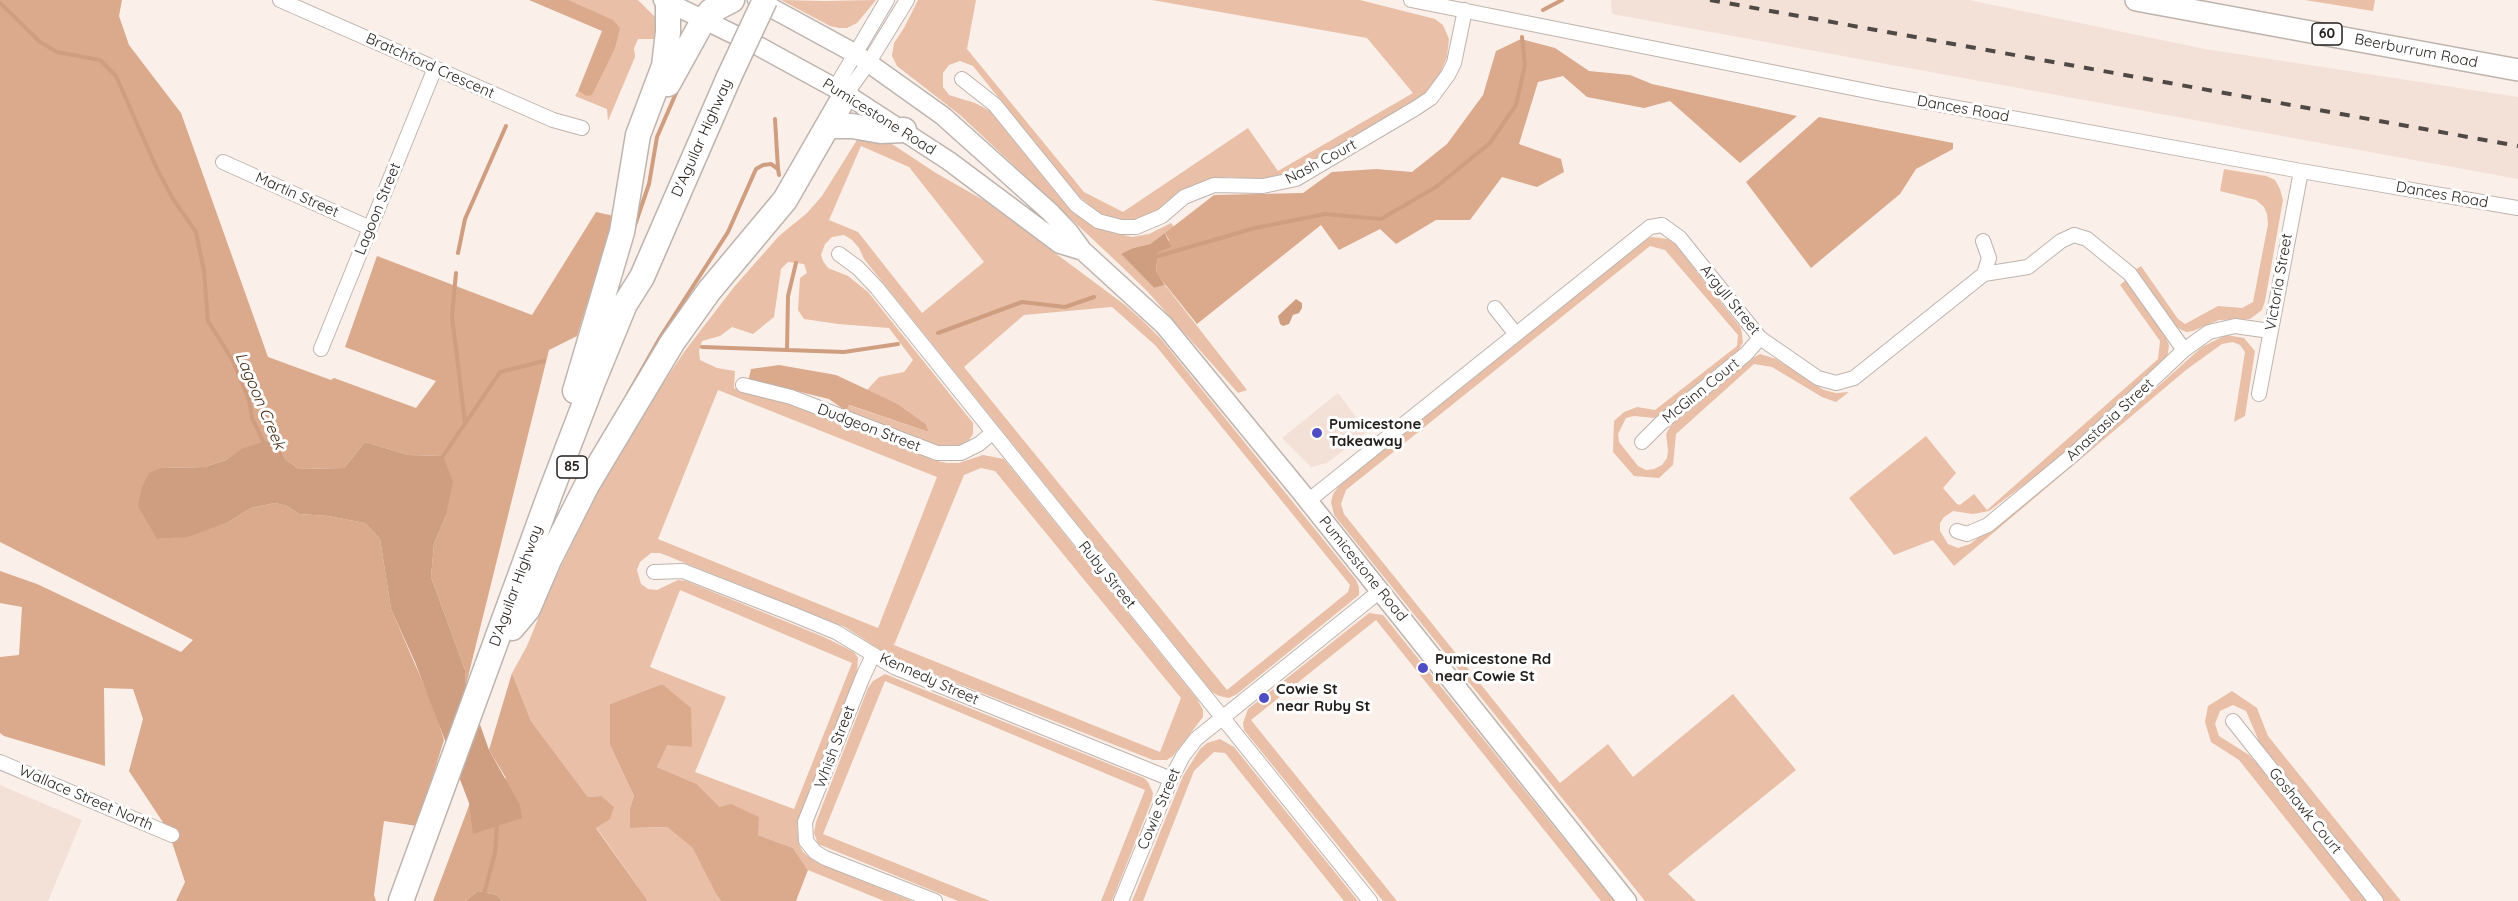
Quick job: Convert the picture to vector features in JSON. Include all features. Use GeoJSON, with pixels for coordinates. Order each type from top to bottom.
{"type":"FeatureCollection","features":[{"type":"Feature","properties":{"kind":"highway"},"geometry":{"type":"LineString","coordinates":[[654,95],[668,85],[704,20],[717,7],[732,0]]}},
{"type":"Feature","properties":{"kind":"highway","name":"D'Aguilar Highway"},"geometry":{"type":"LineString","coordinates":[[413,901],[550,494],[625,304],[642,277],[765,0]]}},
{"type":"Feature","properties":{"kind":"highway"},"geometry":{"type":"LineString","coordinates":[[550,494],[550,471],[622,232],[638,135],[661,76],[667,45],[666,1]]}},
{"type":"Feature","properties":{"kind":"highway"},"geometry":{"type":"LineString","coordinates":[[509,621],[528,609],[549,560],[587,485],[672,343],[709,291],[785,200],[828,126],[841,91]]}},
{"type":"Feature","properties":{"kind":"highway"},"geometry":{"type":"LineString","coordinates":[[828,126],[852,126],[881,131],[904,130]]}},
{"type":"Feature","properties":{"kind":"highway","name":"D'Aguilar Highway"},"geometry":{"type":"LineString","coordinates":[[401,901],[509,621],[635,307],[642,277]]}},
{"type":"Feature","properties":{"kind":"main road","name":"Pumicestone Road"},"geometry":{"type":"LineString","coordinates":[[757,0],[862,58],[943,116],[1050,212],[1083,251],[1164,325],[1308,501],[1627,901]]}},
{"type":"Feature","properties":{"kind":"main road","name":"Beerburrum Road"},"geometry":{"type":"LineString","coordinates":[[2136,0],[2518,70]]}},
{"type":"Feature","properties":{"kind":"main road","name":"Pumicestone Road"},"geometry":{"type":"LineString","coordinates":[[666,1],[760,47],[841,91],[959,168],[1060,244],[1083,251]]}},
{"type":"Feature","properties":{"kind":"street","name":"Bratchford Crescent"},"geometry":{"type":"LineString","coordinates":[[280,0],[553,120],[582,128]]}},
{"type":"Feature","properties":{"kind":"street"},"geometry":{"type":"LineString","coordinates":[[862,58],[887,0]]}},
{"type":"Feature","properties":{"kind":"street"},"geometry":{"type":"LineString","coordinates":[[841,91],[862,58],[907,0]]}},
{"type":"Feature","properties":{"kind":"street","name":"Dances Road"},"geometry":{"type":"LineString","coordinates":[[1411,0],[1882,94],[2301,171],[2518,208]]}},
{"type":"Feature","properties":{"kind":"street","name":"Nash Court"},"geometry":{"type":"LineString","coordinates":[[962,79],[995,105],[1076,205],[1103,223],[1121,227],[1136,227],[1162,216],[1184,197],[1199,189],[1227,183],[1263,186],[1296,178],[1416,108],[1440,89],[1454,63],[1465,10]]}},
{"type":"Feature","properties":{"kind":"street","name":"Lagoon Street"},"geometry":{"type":"LineString","coordinates":[[321,350],[435,68]]}},
{"type":"Feature","properties":{"kind":"street","name":"Martin Street"},"geometry":{"type":"LineString","coordinates":[[223,162],[370,228]]}},
{"type":"Feature","properties":{"kind":"street","name":"Victoria Street"},"geometry":{"type":"LineString","coordinates":[[2259,394],[2301,171]]}},
{"type":"Feature","properties":{"kind":"street","name":"Argyll Street"},"geometry":{"type":"LineString","coordinates":[[1308,501],[1644,230],[1662,225],[1680,238],[1760,338],[1818,378],[1828,382],[1844,382],[1854,378],[1984,274],[2028,267],[2061,241],[2074,235],[2087,239],[2130,274],[2184,350]]}},
{"type":"Feature","properties":{"kind":"street"},"geometry":{"type":"LineString","coordinates":[[1983,241],[1989,258],[1984,274]]}},
{"type":"Feature","properties":{"kind":"street","name":"Ruby Street"},"geometry":{"type":"LineString","coordinates":[[839,254],[868,278],[1370,901]]}},
{"type":"Feature","properties":{"kind":"street"},"geometry":{"type":"LineString","coordinates":[[1495,308],[1515,333]]}},
{"type":"Feature","properties":{"kind":"street","name":"Anastasia Street"},"geometry":{"type":"LineString","coordinates":[[1957,531],[1967,534],[1988,525],[2075,453],[2184,350],[2209,332],[2226,327],[2243,327],[2270,332]]}},
{"type":"Feature","properties":{"kind":"street","name":"McGinn Court"},"geometry":{"type":"LineString","coordinates":[[1641,442],[1746,354],[1760,338]]}},
{"type":"Feature","properties":{"kind":"street","name":"Dudgeon Street"},"geometry":{"type":"LineString","coordinates":[[743,385],[791,397],[937,453],[961,453],[992,433]]}},
{"type":"Feature","properties":{"kind":"street","name":"Kennedy Street"},"geometry":{"type":"LineString","coordinates":[[654,572],[683,571],[698,576],[836,632],[894,667],[1171,779]]}},
{"type":"Feature","properties":{"kind":"street","name":"Cowie Street"},"geometry":{"type":"LineString","coordinates":[[1121,901],[1171,779],[1183,756],[1196,739],[1380,591]]}},
{"type":"Feature","properties":{"kind":"street","name":"Whish Street"},"geometry":{"type":"LineString","coordinates":[[873,655],[805,822],[806,842],[814,852],[825,858],[935,901]]}},
{"type":"Feature","properties":{"kind":"street","name":"Goshawk Court"},"geometry":{"type":"LineString","coordinates":[[2233,721],[2376,901]]}},
{"type":"Feature","properties":{"kind":"street","name":"Wallace Street North"},"geometry":{"type":"LineString","coordinates":[[0,762],[172,835]]}},
{"type":"Feature","properties":{"kind":"shaded area"},"geometry":{"type":"Polygon","coordinates":[[[0,0],[122,0],[119,16],[129,45],[181,113],[268,357],[331,380],[334,378],[416,408],[436,381],[345,347],[377,256],[532,315],[596,212],[614,216],[577,336],[549,350],[466,685],[465,670],[431,577],[434,544],[446,515],[443,456],[409,455],[365,442],[344,468],[299,469],[286,460],[277,444],[242,449],[226,460],[205,467],[160,468],[157,539],[187,536],[227,523],[251,508],[275,503],[287,506],[299,514],[328,516],[365,523],[380,539],[391,609],[434,708],[444,740],[417,826],[384,821],[374,895],[376,901],[176,901],[185,882],[168,830],[129,771],[143,719],[133,689],[104,688],[105,766],[0,733],[0,657],[19,655],[22,607],[0,603],[0,571],[37,584],[181,652],[193,640],[0,542],[0,0]]]}},
{"type":"Feature","properties":{"kind":"shaded area"},"geometry":{"type":"Polygon","coordinates":[[[529,0],[569,0],[613,20],[620,28],[615,48],[592,95],[586,96],[578,91],[602,31],[529,0]]]}},
{"type":"Feature","properties":{"kind":"shaded area"},"geometry":{"type":"Polygon","coordinates":[[[569,0],[638,0],[658,20],[659,39],[638,39],[634,48],[635,57],[608,121],[607,109],[575,96],[578,91],[586,96],[612,20],[569,0]]]}},
{"type":"Feature","properties":{"kind":"shaded area"},"geometry":{"type":"Polygon","coordinates":[[[781,0],[876,0],[857,23],[847,28],[839,28],[830,26],[781,0]]]}},
{"type":"Feature","properties":{"kind":"shaded area"},"geometry":{"type":"Polygon","coordinates":[[[918,0],[976,0],[967,49],[1084,192],[1123,212],[1248,128],[1278,171],[1413,93],[1367,38],[1152,0],[1360,0],[1435,19],[1443,25],[1449,39],[1447,57],[1440,74],[1429,90],[1416,102],[1306,166],[1283,177],[1262,180],[1230,177],[1208,180],[1188,189],[1160,212],[1141,220],[1125,222],[1106,218],[1077,195],[973,66],[960,61],[949,65],[943,73],[943,87],[949,95],[975,103],[990,111],[1062,200],[1085,221],[1099,229],[1132,237],[1149,234],[1171,223],[1174,227],[1150,244],[1133,248],[1122,255],[1154,288],[1165,285],[1247,390],[1238,393],[1147,291],[1117,262],[960,115],[897,66],[892,56],[894,43],[918,0]]]}},
{"type":"Feature","properties":{"kind":"shaded area"},"geometry":{"type":"Polygon","coordinates":[[[1611,0],[1969,0],[2205,49],[2518,97],[2518,179],[1612,14],[1611,0]]]}},
{"type":"Feature","properties":{"kind":"shaded area"},"geometry":{"type":"Polygon","coordinates":[[[2305,0],[2375,0],[2373,11],[2305,0]]]}},
{"type":"Feature","properties":{"kind":"shaded area"},"geometry":{"type":"Polygon","coordinates":[[[1521,39],[1555,48],[1589,71],[1630,75],[1652,84],[1797,116],[1740,163],[1670,101],[1644,108],[1587,97],[1563,76],[1538,82],[1519,144],[1561,159],[1564,172],[1537,187],[1502,177],[1470,220],[1436,220],[1396,244],[1380,229],[1339,250],[1321,225],[1197,324],[1156,273],[1158,252],[1169,240],[1165,233],[1214,195],[1303,193],[1332,172],[1376,169],[1412,172],[1447,144],[1483,95],[1496,51],[1521,39]]]}},
{"type":"Feature","properties":{"kind":"shaded area"},"geometry":{"type":"Polygon","coordinates":[[[1819,117],[1953,143],[1953,149],[1916,169],[1900,194],[1811,268],[1746,182],[1819,117]]]}},
{"type":"Feature","properties":{"kind":"shaded area"},"geometry":{"type":"Polygon","coordinates":[[[860,135],[892,144],[985,201],[1125,305],[1161,339],[1356,580],[1359,595],[1237,694],[1229,698],[1212,692],[864,259],[859,248],[844,235],[832,237],[825,244],[821,255],[823,261],[828,268],[848,276],[868,292],[973,423],[973,434],[969,440],[953,449],[940,447],[846,411],[848,405],[929,432],[926,424],[898,404],[867,390],[879,377],[904,372],[913,360],[889,328],[804,319],[798,310],[800,278],[807,273],[804,264],[788,262],[781,269],[774,317],[753,334],[732,327],[720,336],[702,341],[699,351],[700,360],[717,368],[735,371],[734,388],[749,394],[779,399],[933,460],[959,463],[983,455],[1004,459],[1197,699],[1203,710],[1203,717],[1173,756],[1167,760],[1153,760],[893,658],[845,627],[660,553],[651,553],[640,562],[637,570],[641,584],[648,589],[657,590],[678,580],[686,581],[824,637],[854,652],[858,658],[857,672],[797,825],[799,845],[803,852],[816,862],[912,901],[884,901],[808,870],[793,848],[758,835],[720,807],[697,784],[657,767],[666,744],[692,747],[662,684],[610,704],[610,745],[634,796],[630,808],[631,828],[667,827],[694,848],[721,901],[648,901],[596,827],[601,796],[588,797],[531,721],[512,673],[527,646],[551,587],[597,493],[662,385],[684,352],[734,287],[779,236],[807,213],[822,196],[860,135]],[[861,146],[829,220],[858,232],[922,313],[984,262],[909,167],[861,146]],[[1112,307],[1024,315],[964,367],[1227,690],[1348,592],[1350,585],[1156,346],[1112,307]],[[718,390],[658,539],[878,628],[937,477],[718,390]],[[981,468],[964,475],[894,645],[1160,752],[1181,698],[995,471],[981,468]],[[680,590],[650,667],[726,697],[695,772],[794,809],[852,663],[680,590]]]}},
{"type":"Feature","properties":{"kind":"shaded area"},"geometry":{"type":"Polygon","coordinates":[[[2224,169],[2266,176],[2275,180],[2280,189],[2283,200],[2265,301],[2262,310],[2250,319],[2219,320],[2186,332],[2172,325],[2135,270],[2141,266],[2178,319],[2185,324],[2218,306],[2242,308],[2253,302],[2268,224],[2267,214],[2264,207],[2256,200],[2220,191],[2224,169]]]}},
{"type":"Feature","properties":{"kind":"shaded area"},"geometry":{"type":"Polygon","coordinates":[[[1165,233],[1171,247],[1158,252],[1156,272],[1165,285],[1154,288],[1121,254],[1150,244],[1165,233]]]}},
{"type":"Feature","properties":{"kind":"shaded area"},"geometry":{"type":"Polygon","coordinates":[[[1652,237],[1668,239],[1675,244],[1741,328],[1743,342],[1737,354],[1661,415],[1654,418],[1634,416],[1626,418],[1618,434],[1619,442],[1638,466],[1646,470],[1662,465],[1667,458],[1666,434],[1673,421],[1760,354],[1776,359],[1824,390],[1836,393],[1849,392],[1836,402],[1822,397],[1772,367],[1754,364],[1676,434],[1673,465],[1659,478],[1634,476],[1613,452],[1614,421],[1624,412],[1637,407],[1655,410],[1737,346],[1738,335],[1665,250],[1650,246],[1346,490],[1341,504],[1344,514],[1560,783],[1608,744],[1633,777],[1733,694],[1796,770],[1668,874],[1696,901],[1645,901],[1334,515],[1331,502],[1333,494],[1342,482],[1644,240],[1652,237]]]}},
{"type":"Feature","properties":{"kind":"shaded area"},"geometry":{"type":"Polygon","coordinates":[[[2126,280],[2166,338],[2169,345],[2167,359],[2061,457],[1989,511],[1973,514],[1953,511],[1944,517],[1940,523],[1940,531],[1948,544],[1958,548],[1970,544],[2067,468],[2202,347],[2226,335],[2244,338],[2255,351],[2245,416],[2234,422],[2245,352],[2240,345],[2233,342],[2222,344],[2186,370],[1954,566],[1933,540],[1894,555],[1849,498],[1926,436],[1956,473],[1943,488],[1960,505],[1974,494],[1987,510],[2158,359],[2160,341],[2120,285],[2126,280]]]}},
{"type":"Feature","properties":{"kind":"shaded area"},"geometry":{"type":"Polygon","coordinates":[[[1296,299],[1302,303],[1302,308],[1299,313],[1293,315],[1289,324],[1283,326],[1278,316],[1296,299]]]}},
{"type":"Feature","properties":{"kind":"shaded area"},"geometry":{"type":"Polygon","coordinates":[[[779,365],[836,375],[898,404],[926,424],[929,432],[849,405],[846,411],[829,399],[748,382],[751,369],[779,365]]]}},
{"type":"Feature","properties":{"kind":"shaded area"},"geometry":{"type":"Polygon","coordinates":[[[1338,393],[1367,432],[1327,463],[1311,467],[1282,438],[1338,393]]]}},
{"type":"Feature","properties":{"kind":"shaded area"},"geometry":{"type":"Polygon","coordinates":[[[266,441],[277,444],[286,460],[299,469],[344,468],[365,442],[409,455],[443,456],[453,482],[446,515],[434,544],[431,577],[465,670],[466,685],[489,750],[520,805],[522,818],[473,834],[469,803],[415,662],[391,609],[380,539],[365,523],[328,516],[299,514],[287,506],[275,503],[251,508],[227,523],[187,537],[157,539],[138,506],[142,487],[149,473],[160,468],[205,467],[226,460],[241,449],[266,441]]]}},
{"type":"Feature","properties":{"kind":"shaded area"},"geometry":{"type":"Polygon","coordinates":[[[1369,613],[1383,615],[1614,901],[1601,901],[1376,620],[1251,720],[1397,901],[1383,901],[1244,730],[1243,723],[1248,709],[1369,613]]]}},
{"type":"Feature","properties":{"kind":"shaded area"},"geometry":{"type":"Polygon","coordinates":[[[512,673],[531,721],[588,797],[601,796],[614,807],[610,819],[596,828],[648,901],[502,901],[497,895],[478,891],[465,901],[433,901],[470,803],[506,778],[489,750],[512,673]]]}},
{"type":"Feature","properties":{"kind":"shaded area"},"geometry":{"type":"Polygon","coordinates":[[[885,674],[1144,778],[1148,782],[1153,793],[1152,800],[1112,901],[1101,901],[1145,790],[885,681],[823,834],[990,901],[958,901],[818,844],[814,833],[816,822],[868,688],[873,681],[885,674]]]}},
{"type":"Feature","properties":{"kind":"shaded area"},"geometry":{"type":"Polygon","coordinates":[[[662,684],[691,708],[692,747],[667,745],[657,767],[697,784],[720,807],[731,804],[759,817],[758,835],[793,848],[808,870],[796,901],[721,901],[693,848],[667,827],[630,828],[630,808],[634,796],[610,745],[610,704],[662,684]]]}},
{"type":"Feature","properties":{"kind":"shaded area"},"geometry":{"type":"Polygon","coordinates":[[[2232,691],[2257,708],[2268,736],[2401,901],[2383,901],[2264,753],[2246,711],[2233,705],[2220,711],[2215,724],[2219,736],[2249,755],[2265,772],[2368,901],[2351,901],[2239,760],[2211,742],[2205,722],[2208,706],[2232,691]]]}},
{"type":"Feature","properties":{"kind":"shaded area"},"geometry":{"type":"Polygon","coordinates":[[[1220,739],[1234,747],[1358,901],[1344,901],[1225,753],[1214,752],[1194,771],[1143,901],[1132,901],[1183,776],[1200,749],[1207,743],[1220,739]]]}},
{"type":"Feature","properties":{"kind":"shaded area"},"geometry":{"type":"Polygon","coordinates":[[[0,785],[82,820],[48,901],[0,901],[0,785]]]}},
{"type":"Feature","properties":{"kind":"shaded area"},"geometry":{"type":"Polygon","coordinates":[[[478,891],[497,895],[502,901],[465,901],[478,891]]]}},
{"type":"Feature","properties":{"kind":"waterway"},"geometry":{"type":"LineString","coordinates":[[1543,10],[1562,0]]}},
{"type":"Feature","properties":{"kind":"waterway","name":"Lagoon Creek"},"geometry":{"type":"LineString","coordinates":[[0,3],[40,42],[57,52],[100,60],[116,76],[157,169],[173,199],[196,232],[204,271],[208,321],[233,361],[249,400],[252,418],[265,445]]}},
{"type":"Feature","properties":{"kind":"waterway"},"geometry":{"type":"LineString","coordinates":[[1155,257],[1255,228],[1325,214],[1381,219],[1436,187],[1490,143],[1516,105],[1525,65],[1522,37]]}},
{"type":"Feature","properties":{"kind":"waterway"},"geometry":{"type":"LineString","coordinates":[[634,228],[649,184],[657,137],[677,91]]}},
{"type":"Feature","properties":{"kind":"waterway"},"geometry":{"type":"LineString","coordinates":[[775,119],[778,169]]}},
{"type":"Feature","properties":{"kind":"waterway"},"geometry":{"type":"LineString","coordinates":[[458,253],[465,219],[506,126]]}},
{"type":"Feature","properties":{"kind":"waterway"},"geometry":{"type":"LineString","coordinates":[[628,394],[661,336],[728,232],[756,169],[771,164],[778,169],[779,175]]}},
{"type":"Feature","properties":{"kind":"waterway"},"geometry":{"type":"LineString","coordinates":[[787,350],[788,296],[796,263]]}},
{"type":"Feature","properties":{"kind":"waterway"},"geometry":{"type":"LineString","coordinates":[[456,273],[452,316],[465,423]]}},
{"type":"Feature","properties":{"kind":"waterway"},"geometry":{"type":"LineString","coordinates":[[938,333],[1022,302],[1065,307],[1094,297]]}},
{"type":"Feature","properties":{"kind":"waterway"},"geometry":{"type":"LineString","coordinates":[[702,347],[844,352],[898,344]]}},
{"type":"Feature","properties":{"kind":"waterway"},"geometry":{"type":"LineString","coordinates":[[443,456],[500,372],[544,361]]}},
{"type":"Feature","properties":{"kind":"waterway","name":"Lagoon Creek"},"geometry":{"type":"LineString","coordinates":[[482,901],[495,853],[497,823]]}},
{"type":"Feature","properties":{"kind":"railway"},"geometry":{"type":"LineString","coordinates":[[1710,0],[2518,146]]}},
{"type":"Feature","properties":{"kind":"place","name":"Pumicestone Takeaway"},"geometry":{"type":"Point","coordinates":[1317,433]}},
{"type":"Feature","properties":{"kind":"place","name":"Pumicestone Rd near Cowie St"},"geometry":{"type":"Point","coordinates":[1423,668]}},
{"type":"Feature","properties":{"kind":"place","name":"Cowie St near Ruby St"},"geometry":{"type":"Point","coordinates":[1264,698]}}]}
